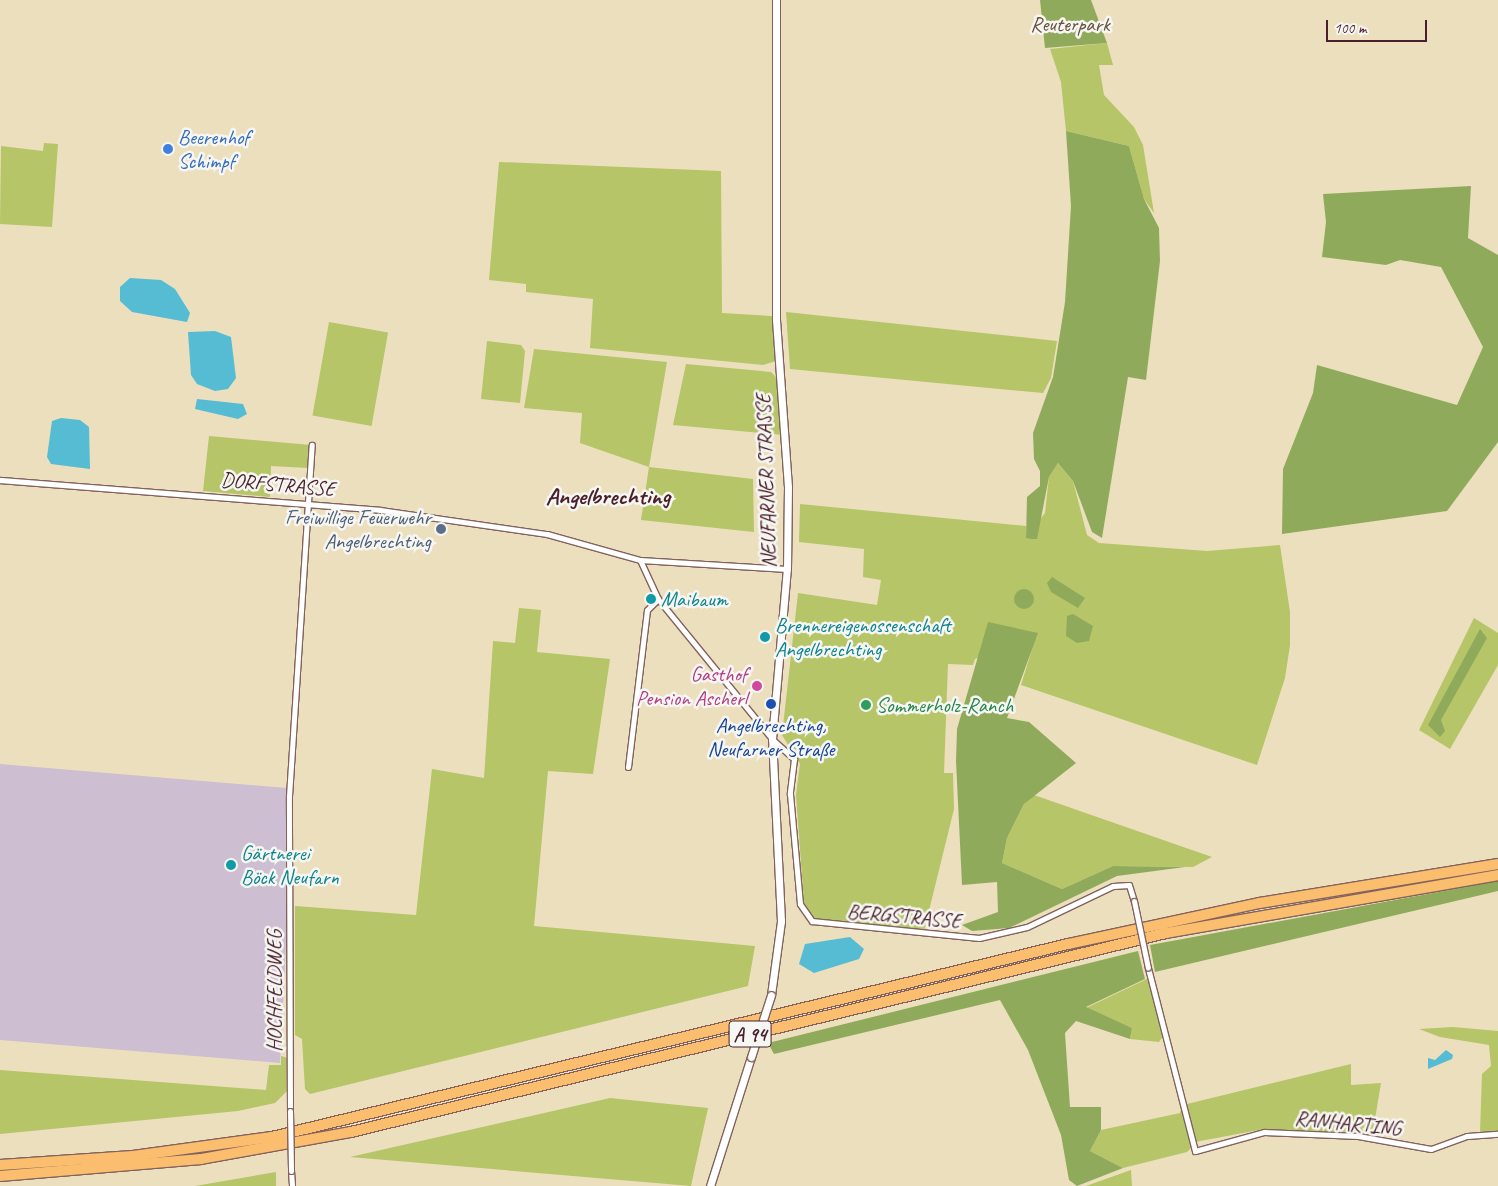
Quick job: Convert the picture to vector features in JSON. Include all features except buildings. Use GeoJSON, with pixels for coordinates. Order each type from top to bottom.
{"type":"FeatureCollection","features":[{"type":"Feature","properties":{"kind":"highway","name":"A 94"},"geometry":{"type":"LineString","coordinates":[[0,1165],[133,1156],[281,1135],[1068,944],[1260,903],[1498,864]]}},
{"type":"Feature","properties":{"kind":"highway","name":"A 94"},"geometry":{"type":"LineString","coordinates":[[0,1176],[201,1159],[351,1132],[1146,938],[1261,913],[1498,875]]}},
{"type":"Feature","properties":{"kind":"street","name":"NEUFARNER STRASSE"},"geometry":{"type":"LineString","coordinates":[[710,1186],[771,992],[781,903],[772,740],[787,569],[788,487],[776,318],[776,0]]}},
{"type":"Feature","properties":{"kind":"street","name":"HOCHFELDWEG"},"geometry":{"type":"LineString","coordinates":[[292,1186],[289,796],[310,503],[312,445]]}},
{"type":"Feature","properties":{"kind":"street","name":"DORFSTRASSE"},"geometry":{"type":"LineString","coordinates":[[0,480],[310,503],[506,526],[640,560],[787,569]]}},
{"type":"Feature","properties":{"kind":"street","name":"BERGSTRASSE"},"geometry":{"type":"LineString","coordinates":[[640,560],[658,599],[699,644],[772,740],[794,759],[790,794],[800,904],[812,921],[979,938],[1028,928],[1113,886],[1129,884],[1194,1151]]}},
{"type":"Feature","properties":{"kind":"street"},"geometry":{"type":"LineString","coordinates":[[628,767],[646,610],[658,599]]}},
{"type":"Feature","properties":{"kind":"street","name":"RANHARTING"},"geometry":{"type":"LineString","coordinates":[[1194,1151],[1264,1132],[1358,1136],[1431,1149],[1467,1136],[1498,1134]]}},
{"type":"Feature","properties":{"kind":"shaded area"},"geometry":{"type":"Polygon","coordinates":[[[0,764],[287,788],[287,926],[280,1063],[0,1040],[0,764]]]}},
{"type":"Feature","properties":{"kind":"green space","name":"Reuterpark"},"geometry":{"type":"Polygon","coordinates":[[[1040,0],[1091,0],[1107,43],[1045,48],[1040,0]]]}},
{"type":"Feature","properties":{"kind":"green space"},"geometry":{"type":"Polygon","coordinates":[[[1107,43],[1113,65],[1099,65],[1104,95],[1134,127],[1143,145],[1154,213],[1144,199],[1129,146],[1066,131],[1061,82],[1050,49],[1107,43]]]}},
{"type":"Feature","properties":{"kind":"green space"},"geometry":{"type":"Polygon","coordinates":[[[1066,131],[1129,146],[1144,199],[1159,228],[1160,261],[1146,380],[1128,377],[1102,538],[1092,532],[1073,481],[1058,463],[1049,477],[1037,539],[1032,539],[1026,538],[1027,497],[1040,486],[1040,471],[1034,459],[1033,433],[1053,377],[1065,302],[1071,206],[1066,131]]]}},
{"type":"Feature","properties":{"kind":"green space"},"geometry":{"type":"Polygon","coordinates":[[[44,143],[58,144],[52,227],[0,224],[1,146],[43,151],[44,143]]]}},
{"type":"Feature","properties":{"kind":"green space"},"geometry":{"type":"Polygon","coordinates":[[[499,162],[721,171],[722,313],[772,316],[776,361],[763,365],[590,348],[593,299],[526,292],[526,284],[489,280],[499,162]]]}},
{"type":"Feature","properties":{"kind":"green space"},"geometry":{"type":"Polygon","coordinates":[[[1471,186],[1468,238],[1498,255],[1498,442],[1447,511],[1282,534],[1283,469],[1313,393],[1317,365],[1457,405],[1483,347],[1441,267],[1400,260],[1386,265],[1322,257],[1326,222],[1323,194],[1471,186]]]}},
{"type":"Feature","properties":{"kind":"green space"},"geometry":{"type":"Polygon","coordinates":[[[786,312],[1057,341],[1051,378],[1043,393],[790,369],[786,312]]]}},
{"type":"Feature","properties":{"kind":"green space"},"geometry":{"type":"Polygon","coordinates":[[[329,322],[388,332],[372,426],[313,416],[329,322]]]}},
{"type":"Feature","properties":{"kind":"green space"},"geometry":{"type":"Polygon","coordinates":[[[487,341],[521,345],[525,351],[520,403],[481,399],[487,341]]]}},
{"type":"Feature","properties":{"kind":"green space"},"geometry":{"type":"Polygon","coordinates":[[[534,349],[667,362],[649,467],[580,443],[582,413],[524,408],[534,349]]]}},
{"type":"Feature","properties":{"kind":"green space"},"geometry":{"type":"Polygon","coordinates":[[[686,364],[771,372],[778,379],[783,435],[673,425],[686,364]]]}},
{"type":"Feature","properties":{"kind":"green space"},"geometry":{"type":"Polygon","coordinates":[[[209,436],[311,445],[308,468],[271,466],[270,497],[203,491],[209,436]]]}},
{"type":"Feature","properties":{"kind":"green space"},"geometry":{"type":"Polygon","coordinates":[[[1058,463],[1073,481],[1087,535],[1099,543],[1207,551],[1280,545],[1290,612],[1290,645],[1285,678],[1257,765],[1021,685],[1037,633],[975,659],[973,665],[948,664],[944,773],[953,773],[954,809],[924,931],[815,919],[804,904],[796,795],[800,764],[782,735],[798,593],[877,605],[881,580],[863,577],[864,549],[799,542],[800,504],[1026,526],[1026,538],[1045,513],[1049,477],[1058,463]]]}},
{"type":"Feature","properties":{"kind":"green space"},"geometry":{"type":"Polygon","coordinates":[[[649,467],[753,479],[754,532],[641,520],[649,467]]]}},
{"type":"Feature","properties":{"kind":"green space"},"geometry":{"type":"Polygon","coordinates":[[[1052,577],[1085,598],[1078,608],[1051,592],[1047,583],[1052,577]]]}},
{"type":"Feature","properties":{"kind":"green space"},"geometry":{"type":"Polygon","coordinates":[[[1020,589],[1028,589],[1034,595],[1034,603],[1028,609],[1020,609],[1014,603],[1014,595],[1020,589]]]}},
{"type":"Feature","properties":{"kind":"green space"},"geometry":{"type":"Polygon","coordinates":[[[519,608],[541,610],[537,652],[610,659],[593,774],[548,771],[534,926],[755,946],[748,986],[310,1094],[305,1089],[302,1039],[295,1035],[295,906],[416,915],[432,769],[484,778],[493,641],[515,643],[519,608]]]}},
{"type":"Feature","properties":{"kind":"green space"},"geometry":{"type":"Polygon","coordinates":[[[1073,614],[1093,626],[1089,641],[1077,643],[1066,636],[1067,616],[1073,614]]]}},
{"type":"Feature","properties":{"kind":"green space"},"geometry":{"type":"Polygon","coordinates":[[[1474,618],[1498,633],[1498,665],[1450,749],[1419,730],[1474,618]]]}},
{"type":"Feature","properties":{"kind":"green space"},"geometry":{"type":"Polygon","coordinates":[[[988,622],[1038,633],[1007,718],[1029,722],[1076,763],[1024,804],[1007,838],[1002,863],[1062,889],[1113,866],[1185,867],[1117,876],[1009,928],[972,931],[962,925],[998,912],[997,882],[962,885],[956,761],[957,729],[988,622]]]}},
{"type":"Feature","properties":{"kind":"green space"},"geometry":{"type":"Polygon","coordinates":[[[1480,629],[1487,638],[1441,720],[1445,731],[1440,737],[1428,725],[1480,629]]]}},
{"type":"Feature","properties":{"kind":"green space"},"geometry":{"type":"Polygon","coordinates":[[[1034,795],[1212,857],[1193,867],[1113,866],[1062,889],[1002,863],[1007,838],[1024,804],[1034,795]]]}},
{"type":"Feature","properties":{"kind":"green space"},"geometry":{"type":"Polygon","coordinates":[[[1498,881],[1498,891],[1155,972],[1150,945],[1498,881]]]}},
{"type":"Feature","properties":{"kind":"green space"},"geometry":{"type":"Polygon","coordinates":[[[1138,951],[1145,979],[1086,1007],[1132,1028],[1130,1039],[1076,1021],[1065,1033],[1070,1107],[1101,1107],[1101,1130],[1090,1151],[1123,1168],[1077,1186],[1069,1180],[1061,1135],[1028,1050],[1000,1000],[774,1054],[768,1043],[1138,951]]]}},
{"type":"Feature","properties":{"kind":"green space"},"geometry":{"type":"Polygon","coordinates":[[[1149,978],[1163,1036],[1159,1042],[1130,1039],[1132,1028],[1086,1008],[1149,978]]]}},
{"type":"Feature","properties":{"kind":"green space"},"geometry":{"type":"Polygon","coordinates":[[[1453,1027],[1498,1031],[1498,1132],[1480,1132],[1482,1074],[1491,1066],[1489,1045],[1440,1037],[1419,1029],[1453,1027]]]}},
{"type":"Feature","properties":{"kind":"green space"},"geometry":{"type":"Polygon","coordinates":[[[281,1056],[288,1058],[289,1089],[275,1103],[238,1111],[0,1134],[0,1070],[266,1090],[269,1065],[281,1065],[281,1056]]]}},
{"type":"Feature","properties":{"kind":"green space"},"geometry":{"type":"Polygon","coordinates":[[[1351,1064],[1351,1085],[1381,1083],[1372,1137],[1264,1129],[1195,1142],[1187,1104],[1351,1064]]]}},
{"type":"Feature","properties":{"kind":"green space"},"geometry":{"type":"Polygon","coordinates":[[[610,1098],[708,1108],[691,1186],[350,1157],[610,1098]]]}},
{"type":"Feature","properties":{"kind":"green space"},"geometry":{"type":"Polygon","coordinates":[[[1181,1109],[1191,1148],[1187,1152],[1123,1168],[1090,1151],[1101,1130],[1180,1113],[1181,1109]]]}},
{"type":"Feature","properties":{"kind":"green space"},"geometry":{"type":"Polygon","coordinates":[[[1131,1170],[1132,1186],[1086,1186],[1131,1170]]]}},
{"type":"Feature","properties":{"kind":"green space"},"geometry":{"type":"Polygon","coordinates":[[[276,1172],[276,1186],[195,1186],[276,1172]]]}},
{"type":"Feature","properties":{"kind":"water"},"geometry":{"type":"Polygon","coordinates":[[[130,278],[161,280],[175,289],[190,313],[187,322],[132,312],[120,301],[120,287],[130,278]]]}},
{"type":"Feature","properties":{"kind":"water"},"geometry":{"type":"Polygon","coordinates":[[[215,331],[231,337],[236,378],[228,389],[215,391],[197,384],[191,375],[188,332],[215,331]]]}},
{"type":"Feature","properties":{"kind":"water"},"geometry":{"type":"Polygon","coordinates":[[[197,399],[243,404],[247,414],[238,419],[195,409],[197,399]]]}},
{"type":"Feature","properties":{"kind":"water"},"geometry":{"type":"Polygon","coordinates":[[[61,418],[80,420],[89,427],[90,469],[51,464],[47,457],[52,421],[61,418]]]}},
{"type":"Feature","properties":{"kind":"water"},"geometry":{"type":"Polygon","coordinates":[[[850,937],[864,949],[859,959],[814,973],[799,964],[805,944],[850,937]]]}},
{"type":"Feature","properties":{"kind":"water"},"geometry":{"type":"Polygon","coordinates":[[[1446,1050],[1453,1055],[1452,1059],[1428,1069],[1428,1058],[1435,1060],[1446,1050]]]}},
{"type":"Feature","properties":{"kind":"place","name":"Beerenhof Schimpf"},"geometry":{"type":"Point","coordinates":[168,149]}},
{"type":"Feature","properties":{"kind":"place","name":"Freiwillige Feuerwehr Angelbrechting"},"geometry":{"type":"Point","coordinates":[441,529]}},
{"type":"Feature","properties":{"kind":"place","name":"Maibaum"},"geometry":{"type":"Point","coordinates":[651,599]}},
{"type":"Feature","properties":{"kind":"place","name":"Brennereigenossenschaft Angelbrechting"},"geometry":{"type":"Point","coordinates":[765,637]}},
{"type":"Feature","properties":{"kind":"place","name":"Gasthof Pension Ascherl"},"geometry":{"type":"Point","coordinates":[757,686]}},
{"type":"Feature","properties":{"kind":"place","name":"Angelbrechting, Neufarner Straße"},"geometry":{"type":"Point","coordinates":[771,704]}},
{"type":"Feature","properties":{"kind":"place","name":"Sommerholz-Ranch"},"geometry":{"type":"Point","coordinates":[866,705]}},
{"type":"Feature","properties":{"kind":"place","name":"Gärtnerei Böck Neufarn"},"geometry":{"type":"Point","coordinates":[231,865]}},
{"type":"Feature","properties":{"kind":"district","name":"Angelbrechting"},"geometry":{"type":"Point","coordinates":[608,497]}}]}
